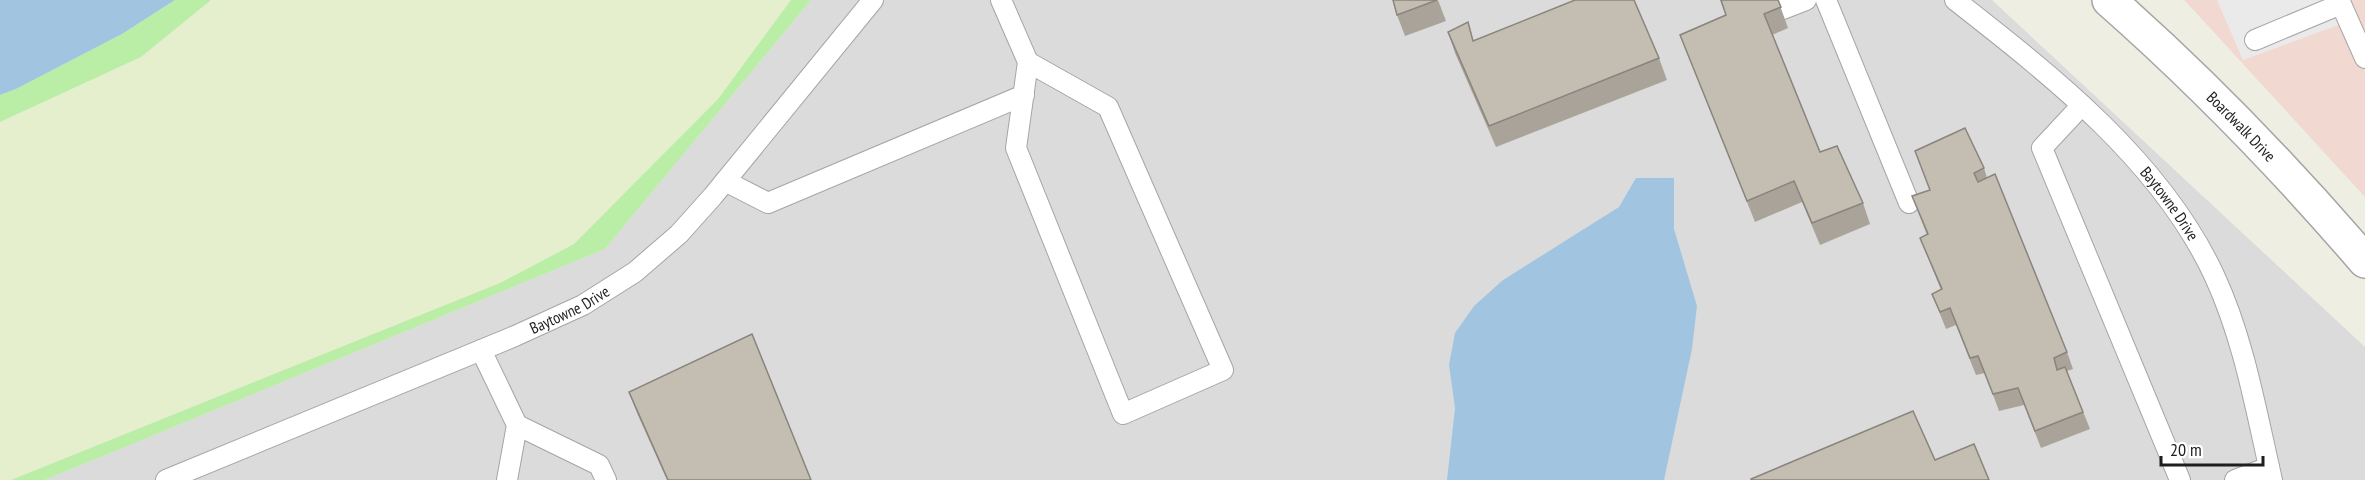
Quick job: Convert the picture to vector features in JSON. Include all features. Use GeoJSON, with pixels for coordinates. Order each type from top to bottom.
{"type":"FeatureCollection","features":[{"type":"Feature","properties":{"kind":"street","name":"Boardwalk Drive"},"geometry":{"type":"LineString","coordinates":[[2109,0],[2219,102],[2315,203],[2365,261]]}},
{"type":"Feature","properties":{"kind":"lane","name":"Baytowne Drive"},"geometry":{"type":"LineString","coordinates":[[166,480],[481,350],[582,305],[635,272],[679,234],[873,0]]}},
{"type":"Feature","properties":{"kind":"lane"},"geometry":{"type":"LineString","coordinates":[[1001,0],[1028,62],[1016,148],[1124,414],[1223,370],[1108,108],[1028,62]]}},
{"type":"Feature","properties":{"kind":"lane"},"geometry":{"type":"LineString","coordinates":[[1783,9],[1806,0]]}},
{"type":"Feature","properties":{"kind":"lane"},"geometry":{"type":"LineString","coordinates":[[1826,0],[1909,203]]}},
{"type":"Feature","properties":{"kind":"lane","name":"Baytowne Drive"},"geometry":{"type":"LineString","coordinates":[[1955,0],[2082,105],[2148,174],[2186,224],[2214,274],[2235,327],[2270,473]]}},
{"type":"Feature","properties":{"kind":"lane"},"geometry":{"type":"LineString","coordinates":[[2255,40],[2341,4],[2365,58]]}},
{"type":"Feature","properties":{"kind":"lane"},"geometry":{"type":"LineString","coordinates":[[725,181],[768,203],[1023,95]]}},
{"type":"Feature","properties":{"kind":"lane"},"geometry":{"type":"LineString","coordinates":[[2082,105],[2042,148],[2180,480]]}},
{"type":"Feature","properties":{"kind":"lane"},"geometry":{"type":"LineString","coordinates":[[481,350],[517,425],[507,480]]}},
{"type":"Feature","properties":{"kind":"lane"},"geometry":{"type":"LineString","coordinates":[[517,425],[599,465],[606,480]]}},
{"type":"Feature","properties":{"kind":"lane"},"geometry":{"type":"LineString","coordinates":[[2235,480],[2270,473]]}},
{"type":"Feature","properties":{"kind":"shaded area"},"geometry":{"type":"Polygon","coordinates":[[[811,0],[1992,0],[2365,347],[2365,480],[45,480],[605,249],[811,0]]]}},
{"type":"Feature","properties":{"kind":"shaded area"},"geometry":{"type":"Polygon","coordinates":[[[2184,0],[2365,0],[2365,197],[2187,3],[2184,0]]]}},
{"type":"Feature","properties":{"kind":"shaded area"},"geometry":{"type":"Polygon","coordinates":[[[2217,0],[2339,0],[2349,21],[2243,60],[2217,0]]]}},
{"type":"Feature","properties":{"kind":"green space"},"geometry":{"type":"Polygon","coordinates":[[[175,0],[211,0],[141,57],[0,122],[0,95],[122,34],[175,0]]]}},
{"type":"Feature","properties":{"kind":"green space"},"geometry":{"type":"Polygon","coordinates":[[[211,0],[791,0],[718,99],[574,244],[500,283],[11,480],[0,480],[0,122],[141,57],[211,0]]]}},
{"type":"Feature","properties":{"kind":"green space"},"geometry":{"type":"Polygon","coordinates":[[[791,0],[811,0],[605,249],[45,480],[11,480],[500,283],[574,244],[718,99],[791,0]]]}},
{"type":"Feature","properties":{"kind":"water"},"geometry":{"type":"Polygon","coordinates":[[[0,0],[175,0],[122,34],[0,95],[0,0]]]}},
{"type":"Feature","properties":{"kind":"water"},"geometry":{"type":"Polygon","coordinates":[[[1636,178],[1674,178],[1674,229],[1697,306],[1692,349],[1664,480],[1447,480],[1455,408],[1449,365],[1455,333],[1474,306],[1503,280],[1619,207],[1636,178]]]}},
{"type":"Feature","properties":{"kind":"building"},"geometry":{"type":"Polygon","coordinates":[[[1393,0],[1437,0],[1397,15],[1393,0]]]}},
{"type":"Feature","properties":{"kind":"building"},"geometry":{"type":"Polygon","coordinates":[[[1575,0],[1634,0],[1659,58],[1489,126],[1448,32],[1468,22],[1473,41],[1575,0]]]}},
{"type":"Feature","properties":{"kind":"building"},"geometry":{"type":"Polygon","coordinates":[[[1721,0],[1778,0],[1781,7],[1764,14],[1820,152],[1837,146],[1863,203],[1812,223],[1794,181],[1747,201],[1680,35],[1726,15],[1721,0]]]}},
{"type":"Feature","properties":{"kind":"building"},"geometry":{"type":"Polygon","coordinates":[[[1965,128],[1984,168],[1974,173],[1978,182],[1995,174],[2067,352],[2054,358],[2057,370],[2065,367],[2083,412],[2035,431],[2018,388],[1993,394],[1978,356],[1970,358],[1950,308],[1940,312],[1932,294],[1942,289],[1920,238],[1928,234],[1912,196],[1930,190],[1915,151],[1965,128]]]}},
{"type":"Feature","properties":{"kind":"building"},"geometry":{"type":"Polygon","coordinates":[[[752,334],[811,480],[668,480],[629,392],[752,334]]]}},
{"type":"Feature","properties":{"kind":"building"},"geometry":{"type":"Polygon","coordinates":[[[1913,411],[1935,460],[1974,444],[1989,480],[1751,480],[1751,479],[1913,411]]]}}]}
